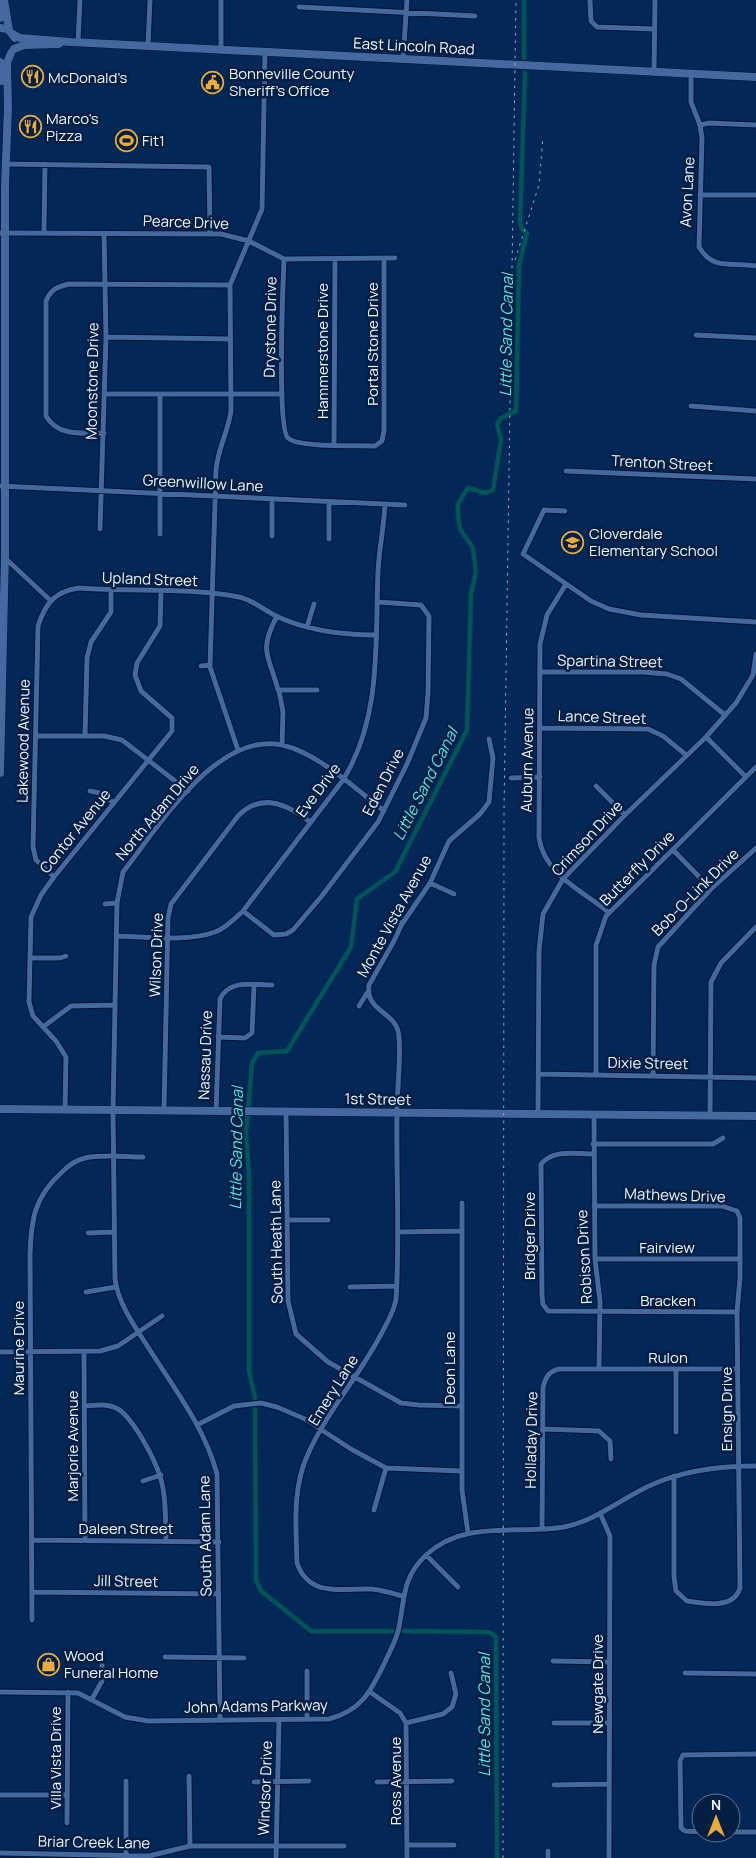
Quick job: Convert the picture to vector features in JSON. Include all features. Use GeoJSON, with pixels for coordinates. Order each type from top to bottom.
{"type":"FeatureCollection","features":[{"type":"Feature","properties":{"kind":"main road"},"geometry":{"type":"LineString","coordinates":[[0,18],[0,10],[4,1]]}},
{"type":"Feature","properties":{"kind":"main road"},"geometry":{"type":"LineString","coordinates":[[0,773],[4,558],[2,486],[3,233],[8,107],[6,64],[16,40],[11,32],[4,1]]}},
{"type":"Feature","properties":{"kind":"main road","name":"East Lincoln Road"},"geometry":{"type":"LineString","coordinates":[[0,28],[20,38],[74,42],[756,77]]}},
{"type":"Feature","properties":{"kind":"main road","name":"East Lincoln Road"},"geometry":{"type":"LineString","coordinates":[[0,55],[24,45],[74,42]]}},
{"type":"Feature","properties":{"kind":"main road"},"geometry":{"type":"LineString","coordinates":[[0,62],[6,132]]}},
{"type":"Feature","properties":{"kind":"main road","name":"1st Street"},"geometry":{"type":"LineString","coordinates":[[0,1109],[756,1116]]}},
{"type":"Feature","properties":{"kind":"street"},"geometry":{"type":"LineString","coordinates":[[74,42],[80,0]]}},
{"type":"Feature","properties":{"kind":"street"},"geometry":{"type":"LineString","coordinates":[[148,46],[150,0]]}},
{"type":"Feature","properties":{"kind":"street"},"geometry":{"type":"LineString","coordinates":[[221,0],[221,50]]}},
{"type":"Feature","properties":{"kind":"street"},"geometry":{"type":"LineString","coordinates":[[403,60],[407,0]]}},
{"type":"Feature","properties":{"kind":"street"},"geometry":{"type":"LineString","coordinates":[[590,0],[591,21],[597,27],[654,29]]}},
{"type":"Feature","properties":{"kind":"street"},"geometry":{"type":"LineString","coordinates":[[654,73],[655,0]]}},
{"type":"Feature","properties":{"kind":"street"},"geometry":{"type":"LineString","coordinates":[[298,7],[475,16]]}},
{"type":"Feature","properties":{"kind":"street"},"geometry":{"type":"LineString","coordinates":[[238,750],[210,665],[217,496],[216,471],[220,443],[229,430],[230,285],[262,209],[264,188],[265,51]]}},
{"type":"Feature","properties":{"kind":"street","name":"Avon Lane"},"geometry":{"type":"LineString","coordinates":[[691,74],[691,102],[700,125],[702,138],[699,247],[704,256],[713,263],[756,266]]}},
{"type":"Feature","properties":{"kind":"street"},"geometry":{"type":"LineString","coordinates":[[700,125],[710,123],[756,125]]}},
{"type":"Feature","properties":{"kind":"street"},"geometry":{"type":"LineString","coordinates":[[6,164],[209,167],[210,233]]}},
{"type":"Feature","properties":{"kind":"street"},"geometry":{"type":"LineString","coordinates":[[44,233],[46,164]]}},
{"type":"Feature","properties":{"kind":"street"},"geometry":{"type":"LineString","coordinates":[[700,195],[756,195]]}},
{"type":"Feature","properties":{"kind":"street","name":"Pearce Drive"},"geometry":{"type":"LineString","coordinates":[[3,233],[210,233],[249,241],[284,259],[395,258]]}},
{"type":"Feature","properties":{"kind":"street","name":"Moonstone Drive"},"geometry":{"type":"LineString","coordinates":[[100,529],[106,337],[104,233]]}},
{"type":"Feature","properties":{"kind":"street","name":"Drystone Drive"},"geometry":{"type":"LineString","coordinates":[[284,259],[282,421],[288,438],[299,444],[334,444]]}},
{"type":"Feature","properties":{"kind":"street","name":"Hammerstone Drive"},"geometry":{"type":"LineString","coordinates":[[334,259],[334,444]]}},
{"type":"Feature","properties":{"kind":"street","name":"Portal Stone Drive"},"geometry":{"type":"LineString","coordinates":[[334,444],[375,446],[382,441],[384,430],[384,259]]}},
{"type":"Feature","properties":{"kind":"street"},"geometry":{"type":"LineString","coordinates":[[104,433],[69,432],[58,429],[50,424],[46,416],[46,301],[49,294],[57,287],[69,284],[230,285]]}},
{"type":"Feature","properties":{"kind":"street"},"geometry":{"type":"LineString","coordinates":[[696,335],[756,338]]}},
{"type":"Feature","properties":{"kind":"street"},"geometry":{"type":"LineString","coordinates":[[106,337],[230,339]]}},
{"type":"Feature","properties":{"kind":"street"},"geometry":{"type":"LineString","coordinates":[[104,394],[282,394]]}},
{"type":"Feature","properties":{"kind":"street"},"geometry":{"type":"LineString","coordinates":[[160,394],[160,534]]}},
{"type":"Feature","properties":{"kind":"street"},"geometry":{"type":"LineString","coordinates":[[691,406],[756,411]]}},
{"type":"Feature","properties":{"kind":"street","name":"Trenton Street"},"geometry":{"type":"LineString","coordinates":[[566,471],[756,479]]}},
{"type":"Feature","properties":{"kind":"street","name":"Greenwillow Lane"},"geometry":{"type":"LineString","coordinates":[[2,486],[102,489],[405,505]]}},
{"type":"Feature","properties":{"kind":"street"},"geometry":{"type":"LineString","coordinates":[[272,499],[272,536]]}},
{"type":"Feature","properties":{"kind":"street"},"geometry":{"type":"LineString","coordinates":[[329,502],[329,539]]}},
{"type":"Feature","properties":{"kind":"street","name":"Eve Drive"},"geometry":{"type":"LineString","coordinates":[[117,936],[168,937],[214,932],[225,927],[243,911],[344,780],[353,765],[373,699],[379,555],[385,504]]}},
{"type":"Feature","properties":{"kind":"street"},"geometry":{"type":"LineString","coordinates":[[565,511],[544,510],[523,551],[525,556],[600,605],[623,613],[756,622]]}},
{"type":"Feature","properties":{"kind":"street"},"geometry":{"type":"LineString","coordinates":[[4,558],[50,600]]}},
{"type":"Feature","properties":{"kind":"street","name":"Auburn Avenue"},"geometry":{"type":"LineString","coordinates":[[566,584],[553,602],[543,625],[540,644],[539,822],[541,849],[545,858],[563,878],[608,912]]}},
{"type":"Feature","properties":{"kind":"street","name":"Upland Street"},"geometry":{"type":"LineString","coordinates":[[50,600],[68,589],[212,593],[241,597],[277,616],[307,626],[339,634],[376,635]]}},
{"type":"Feature","properties":{"kind":"street"},"geometry":{"type":"LineString","coordinates":[[85,736],[87,658],[91,642],[111,612],[111,590]]}},
{"type":"Feature","properties":{"kind":"street","name":"Contor Avenue"},"geometry":{"type":"LineString","coordinates":[[65,1110],[66,1057],[31,1010],[31,917],[41,895],[54,877],[148,761],[173,727],[172,718],[141,691],[135,675],[137,663],[160,626],[161,592]]}},
{"type":"Feature","properties":{"kind":"street","name":"Lakewood Avenue"},"geometry":{"type":"LineString","coordinates":[[50,600],[38,626],[33,846],[40,865],[54,877]]}},
{"type":"Feature","properties":{"kind":"street","name":"Eden Drive"},"geometry":{"type":"LineString","coordinates":[[243,911],[274,935],[286,934],[292,930],[321,897],[384,812],[426,718],[429,616],[421,605],[378,602]]}},
{"type":"Feature","properties":{"kind":"street"},"geometry":{"type":"LineString","coordinates":[[307,626],[314,604]]}},
{"type":"Feature","properties":{"kind":"street"},"geometry":{"type":"LineString","coordinates":[[277,616],[269,631],[265,648],[279,692],[283,712],[282,745]]}},
{"type":"Feature","properties":{"kind":"street","name":"Crimson Drive"},"geometry":{"type":"LineString","coordinates":[[538,1113],[539,935],[543,914],[563,878],[685,754],[706,737],[725,715],[755,676],[756,654]]}},
{"type":"Feature","properties":{"kind":"street"},"geometry":{"type":"LineString","coordinates":[[201,666],[210,665]]}},
{"type":"Feature","properties":{"kind":"street","name":"Spartina Street"},"geometry":{"type":"LineString","coordinates":[[540,672],[643,672],[667,674],[681,679],[725,715]]}},
{"type":"Feature","properties":{"kind":"street"},"geometry":{"type":"LineString","coordinates":[[279,692],[317,690]]}},
{"type":"Feature","properties":{"kind":"street","name":"Lance Street"},"geometry":{"type":"LineString","coordinates":[[540,728],[648,730],[663,736],[685,754]]}},
{"type":"Feature","properties":{"kind":"street"},"geometry":{"type":"LineString","coordinates":[[37,736],[104,736],[122,740],[188,791]]}},
{"type":"Feature","properties":{"kind":"street"},"geometry":{"type":"LineString","coordinates":[[706,737],[745,776]]}},
{"type":"Feature","properties":{"kind":"street","name":"Monte Vista Avenue"},"geometry":{"type":"LineString","coordinates":[[396,1113],[399,1035],[393,1020],[370,1002],[369,985],[394,942],[402,924],[430,883],[449,841],[480,814],[489,802],[493,758],[489,739]]}},
{"type":"Feature","properties":{"kind":"street","name":"North Adam Drive"},"geometry":{"type":"LineString","coordinates":[[113,1110],[117,903],[123,872],[188,791],[216,763],[238,750],[282,745],[306,754],[344,780],[384,812]]}},
{"type":"Feature","properties":{"kind":"street","name":"Butterfly Drive"},"geometry":{"type":"LineString","coordinates":[[596,1075],[596,945],[608,912],[756,767]]}},
{"type":"Feature","properties":{"kind":"street"},"geometry":{"type":"LineString","coordinates":[[511,778],[540,777]]}},
{"type":"Feature","properties":{"kind":"street"},"geometry":{"type":"LineString","coordinates":[[596,786],[625,815]]}},
{"type":"Feature","properties":{"kind":"street"},"geometry":{"type":"LineString","coordinates":[[90,791],[100,793],[114,803]]}},
{"type":"Feature","properties":{"kind":"street","name":"Wilson Drive"},"geometry":{"type":"LineString","coordinates":[[164,1111],[168,937],[171,904],[243,812],[256,804],[272,802],[293,809],[310,822]]}},
{"type":"Feature","properties":{"kind":"street","name":"Bob-O-Link Drive"},"geometry":{"type":"LineString","coordinates":[[653,1076],[656,954],[668,934],[711,889],[756,848]]}},
{"type":"Feature","properties":{"kind":"street"},"geometry":{"type":"LineString","coordinates":[[673,850],[711,889]]}},
{"type":"Feature","properties":{"kind":"street"},"geometry":{"type":"LineString","coordinates":[[430,883],[454,894]]}},
{"type":"Feature","properties":{"kind":"street"},"geometry":{"type":"LineString","coordinates":[[105,904],[117,903]]}},
{"type":"Feature","properties":{"kind":"street"},"geometry":{"type":"LineString","coordinates":[[394,919],[402,924]]}},
{"type":"Feature","properties":{"kind":"street"},"geometry":{"type":"LineString","coordinates":[[710,1115],[711,982],[721,963],[756,927]]}},
{"type":"Feature","properties":{"kind":"street"},"geometry":{"type":"LineString","coordinates":[[32,958],[60,958],[66,956]]}},
{"type":"Feature","properties":{"kind":"street"},"geometry":{"type":"LineString","coordinates":[[218,1038],[245,1038],[252,1033],[254,985]]}},
{"type":"Feature","properties":{"kind":"street","name":"Nassau Drive"},"geometry":{"type":"LineString","coordinates":[[216,1111],[219,1005],[225,990],[232,986],[272,985]]}},
{"type":"Feature","properties":{"kind":"street"},"geometry":{"type":"LineString","coordinates":[[359,1006],[368,992]]}},
{"type":"Feature","properties":{"kind":"street"},"geometry":{"type":"LineString","coordinates":[[44,1027],[71,1006],[115,1005]]}},
{"type":"Feature","properties":{"kind":"street","name":"Dixie Street"},"geometry":{"type":"LineString","coordinates":[[539,1074],[756,1078]]}},
{"type":"Feature","properties":{"kind":"street","name":"South Adam Lane"},"geometry":{"type":"LineString","coordinates":[[113,1110],[116,1287],[138,1333],[197,1424],[211,1453],[217,1474],[220,1720]]}},
{"type":"Feature","properties":{"kind":"street","name":"South Heath Lane"},"geometry":{"type":"LineString","coordinates":[[286,1112],[288,1301],[296,1334],[328,1362],[401,1403],[419,1406],[462,1406]]}},
{"type":"Feature","properties":{"kind":"street","name":"Emery Lane"},"geometry":{"type":"LineString","coordinates":[[396,1113],[399,1232],[394,1310],[356,1377],[308,1454],[298,1485],[297,1550],[300,1571],[317,1588],[327,1590],[375,1590],[402,1596]]}},
{"type":"Feature","properties":{"kind":"street","name":"Robison Drive"},"geometry":{"type":"LineString","coordinates":[[594,1114],[595,1259],[599,1312],[599,1369]]}},
{"type":"Feature","properties":{"kind":"street"},"geometry":{"type":"LineString","coordinates":[[593,1144],[713,1144],[723,1138]]}},
{"type":"Feature","properties":{"kind":"street","name":"Bridger Drive"},"geometry":{"type":"LineString","coordinates":[[593,1154],[554,1154],[546,1157],[541,1164],[542,1296],[543,1304],[548,1311],[599,1312]]}},
{"type":"Feature","properties":{"kind":"street","name":"Maurine Drive"},"geometry":{"type":"LineString","coordinates":[[32,1620],[30,1256],[31,1226],[35,1209],[42,1195],[55,1178],[78,1160],[113,1156],[143,1157]]}},
{"type":"Feature","properties":{"kind":"street","name":"Deon Lane"},"geometry":{"type":"LineString","coordinates":[[462,1203],[461,1471],[462,1496],[468,1533]]}},
{"type":"Feature","properties":{"kind":"street","name":"Mathews Drive"},"geometry":{"type":"LineString","coordinates":[[594,1206],[722,1206],[737,1211],[740,1230]]}},
{"type":"Feature","properties":{"kind":"street"},"geometry":{"type":"LineString","coordinates":[[288,1220],[328,1220]]}},
{"type":"Feature","properties":{"kind":"street","name":"Ensign Drive"},"geometry":{"type":"LineString","coordinates":[[674,1476],[674,1577],[676,1591],[687,1601],[724,1603],[731,1601],[738,1596],[740,1588],[737,1312],[740,1230]]}},
{"type":"Feature","properties":{"kind":"street"},"geometry":{"type":"LineString","coordinates":[[399,1232],[462,1231]]}},
{"type":"Feature","properties":{"kind":"street"},"geometry":{"type":"LineString","coordinates":[[88,1233],[114,1232]]}},
{"type":"Feature","properties":{"kind":"street","name":"Fairview"},"geometry":{"type":"LineString","coordinates":[[595,1259],[740,1259]]}},
{"type":"Feature","properties":{"kind":"street"},"geometry":{"type":"LineString","coordinates":[[350,1287],[397,1286]]}},
{"type":"Feature","properties":{"kind":"street"},"geometry":{"type":"LineString","coordinates":[[86,1292],[116,1287]]}},
{"type":"Feature","properties":{"kind":"street","name":"Bracken"},"geometry":{"type":"LineString","coordinates":[[599,1312],[737,1312]]}},
{"type":"Feature","properties":{"kind":"street"},"geometry":{"type":"LineString","coordinates":[[0,1352],[100,1351],[118,1346],[162,1316]]}},
{"type":"Feature","properties":{"kind":"street","name":"Marjorie Avenue"},"geometry":{"type":"LineString","coordinates":[[84,1352],[84,1540]]}},
{"type":"Feature","properties":{"kind":"street","name":"Holladay Drive"},"geometry":{"type":"LineString","coordinates":[[542,1529],[543,1387],[545,1378],[550,1372],[559,1369],[599,1369]]}},
{"type":"Feature","properties":{"kind":"street","name":"Rulon"},"geometry":{"type":"LineString","coordinates":[[599,1369],[738,1369]]}},
{"type":"Feature","properties":{"kind":"street"},"geometry":{"type":"LineString","coordinates":[[676,1370],[676,1432]]}},
{"type":"Feature","properties":{"kind":"street"},"geometry":{"type":"LineString","coordinates":[[197,1424],[234,1406],[261,1404],[278,1407],[322,1430],[386,1468],[461,1471]]}},
{"type":"Feature","properties":{"kind":"street"},"geometry":{"type":"LineString","coordinates":[[84,1406],[111,1406],[123,1413],[141,1437],[161,1475],[165,1503],[166,1540]]}},
{"type":"Feature","properties":{"kind":"street"},"geometry":{"type":"LineString","coordinates":[[544,1429],[599,1431],[610,1441],[611,1459]]}},
{"type":"Feature","properties":{"kind":"street","name":"John Adams Parkway"},"geometry":{"type":"LineString","coordinates":[[0,1692],[68,1692],[92,1699],[133,1719],[279,1720],[329,1719],[341,1716],[352,1710],[370,1692],[396,1638],[402,1596],[411,1573],[426,1555],[437,1546],[468,1533],[485,1530],[566,1527],[674,1476],[690,1471],[756,1466]]}},
{"type":"Feature","properties":{"kind":"street"},"geometry":{"type":"LineString","coordinates":[[374,1510],[386,1468]]}},
{"type":"Feature","properties":{"kind":"street"},"geometry":{"type":"LineString","coordinates":[[143,1481],[161,1475]]}},
{"type":"Feature","properties":{"kind":"street","name":"Newgate Drive"},"geometry":{"type":"LineString","coordinates":[[600,1512],[610,1536],[609,1858]]}},
{"type":"Feature","properties":{"kind":"street","name":"Daleen Street"},"geometry":{"type":"LineString","coordinates":[[32,1540],[219,1542]]}},
{"type":"Feature","properties":{"kind":"street"},"geometry":{"type":"LineString","coordinates":[[426,1555],[458,1586]]}},
{"type":"Feature","properties":{"kind":"street","name":"Jill Street"},"geometry":{"type":"LineString","coordinates":[[32,1592],[219,1594]]}},
{"type":"Feature","properties":{"kind":"street"},"geometry":{"type":"LineString","coordinates":[[165,1657],[244,1658]]}},
{"type":"Feature","properties":{"kind":"street"},"geometry":{"type":"LineString","coordinates":[[92,1699],[102,1681],[102,1658]]}},
{"type":"Feature","properties":{"kind":"street"},"geometry":{"type":"LineString","coordinates":[[553,1661],[610,1662]]}},
{"type":"Feature","properties":{"kind":"street"},"geometry":{"type":"LineString","coordinates":[[306,1671],[307,1719]]}},
{"type":"Feature","properties":{"kind":"street"},"geometry":{"type":"LineString","coordinates":[[406,1723],[442,1714],[452,1707],[456,1694],[452,1673]]}},
{"type":"Feature","properties":{"kind":"street"},"geometry":{"type":"LineString","coordinates":[[685,1674],[756,1674]]}},
{"type":"Feature","properties":{"kind":"street","name":"Villa Vista Drive"},"geometry":{"type":"LineString","coordinates":[[67,1823],[68,1692]]}},
{"type":"Feature","properties":{"kind":"street","name":"Ross Avenue"},"geometry":{"type":"LineString","coordinates":[[370,1692],[400,1713],[406,1723],[407,1858]]}},
{"type":"Feature","properties":{"kind":"street","name":"Windsor Drive"},"geometry":{"type":"LineString","coordinates":[[276,1858],[279,1720]]}},
{"type":"Feature","properties":{"kind":"street"},"geometry":{"type":"LineString","coordinates":[[554,1724],[609,1723]]}},
{"type":"Feature","properties":{"kind":"street"},"geometry":{"type":"LineString","coordinates":[[691,1832],[681,1828],[681,1757],[685,1754],[756,1754]]}},
{"type":"Feature","properties":{"kind":"street"},"geometry":{"type":"LineString","coordinates":[[189,1776],[190,1846]]}},
{"type":"Feature","properties":{"kind":"street"},"geometry":{"type":"LineString","coordinates":[[126,1781],[126,1855]]}},
{"type":"Feature","properties":{"kind":"street"},"geometry":{"type":"LineString","coordinates":[[377,1782],[452,1781]]}},
{"type":"Feature","properties":{"kind":"street"},"geometry":{"type":"LineString","coordinates":[[254,1782],[309,1782]]}},
{"type":"Feature","properties":{"kind":"street"},"geometry":{"type":"LineString","coordinates":[[554,1785],[609,1784]]}},
{"type":"Feature","properties":{"kind":"street"},"geometry":{"type":"LineString","coordinates":[[0,1795],[68,1795]]}},
{"type":"Feature","properties":{"kind":"street"},"geometry":{"type":"LineString","coordinates":[[741,1832],[756,1832]]}},
{"type":"Feature","properties":{"kind":"street"},"geometry":{"type":"LineString","coordinates":[[407,1845],[454,1845]]}},
{"type":"Feature","properties":{"kind":"street","name":"Briar Creek Lane"},"geometry":{"type":"LineString","coordinates":[[0,1853],[159,1855],[190,1846],[344,1846]]}},
{"type":"Feature","properties":{"kind":"street"},"geometry":{"type":"LineString","coordinates":[[548,1851],[548,1858]]}},
{"type":"Feature","properties":{"kind":"waterway","name":"Little Sand Canal"},"geometry":{"type":"LineString","coordinates":[[524,0],[524,58]]}},
{"type":"Feature","properties":{"kind":"waterway","name":"Little Sand Canal"},"geometry":{"type":"LineString","coordinates":[[255,1398],[249,1371],[249,1175],[246,1134],[252,1063],[258,1053],[287,1051],[351,947],[357,899],[395,872],[467,730],[471,594],[476,572],[473,548],[460,529],[458,504],[468,488],[485,493],[493,490],[501,440],[497,424],[501,418],[516,411],[519,266],[527,233],[522,229],[520,222],[525,73]]}},
{"type":"Feature","properties":{"kind":"waterway","name":"Little Sand Canal"},"geometry":{"type":"LineString","coordinates":[[255,1408],[256,1580],[261,1591],[311,1631],[395,1631]]}},
{"type":"Feature","properties":{"kind":"waterway","name":"Little Sand Canal"},"geometry":{"type":"LineString","coordinates":[[404,1631],[489,1632],[496,1637],[497,1858]]}},
{"type":"Feature","properties":{"kind":"railway"},"geometry":{"type":"LineString","coordinates":[[503,1858],[504,810],[516,0]]}},
{"type":"Feature","properties":{"kind":"railway"},"geometry":{"type":"LineString","coordinates":[[515,260],[539,185],[543,137]]}},
{"type":"Feature","properties":{"kind":"place","name":"McDonald's"},"geometry":{"type":"Point","coordinates":[32,77]}},
{"type":"Feature","properties":{"kind":"place","name":"Bonneville County Sheriff's Office"},"geometry":{"type":"Point","coordinates":[213,82]}},
{"type":"Feature","properties":{"kind":"place","name":"Marco's Pizza"},"geometry":{"type":"Point","coordinates":[30,127]}},
{"type":"Feature","properties":{"kind":"place","name":"Fit1"},"geometry":{"type":"Point","coordinates":[126,140]}},
{"type":"Feature","properties":{"kind":"place","name":"Cloverdale Elementary School"},"geometry":{"type":"Point","coordinates":[573,542]}},
{"type":"Feature","properties":{"kind":"place","name":"Wood Funeral Home"},"geometry":{"type":"Point","coordinates":[48,1664]}}]}
